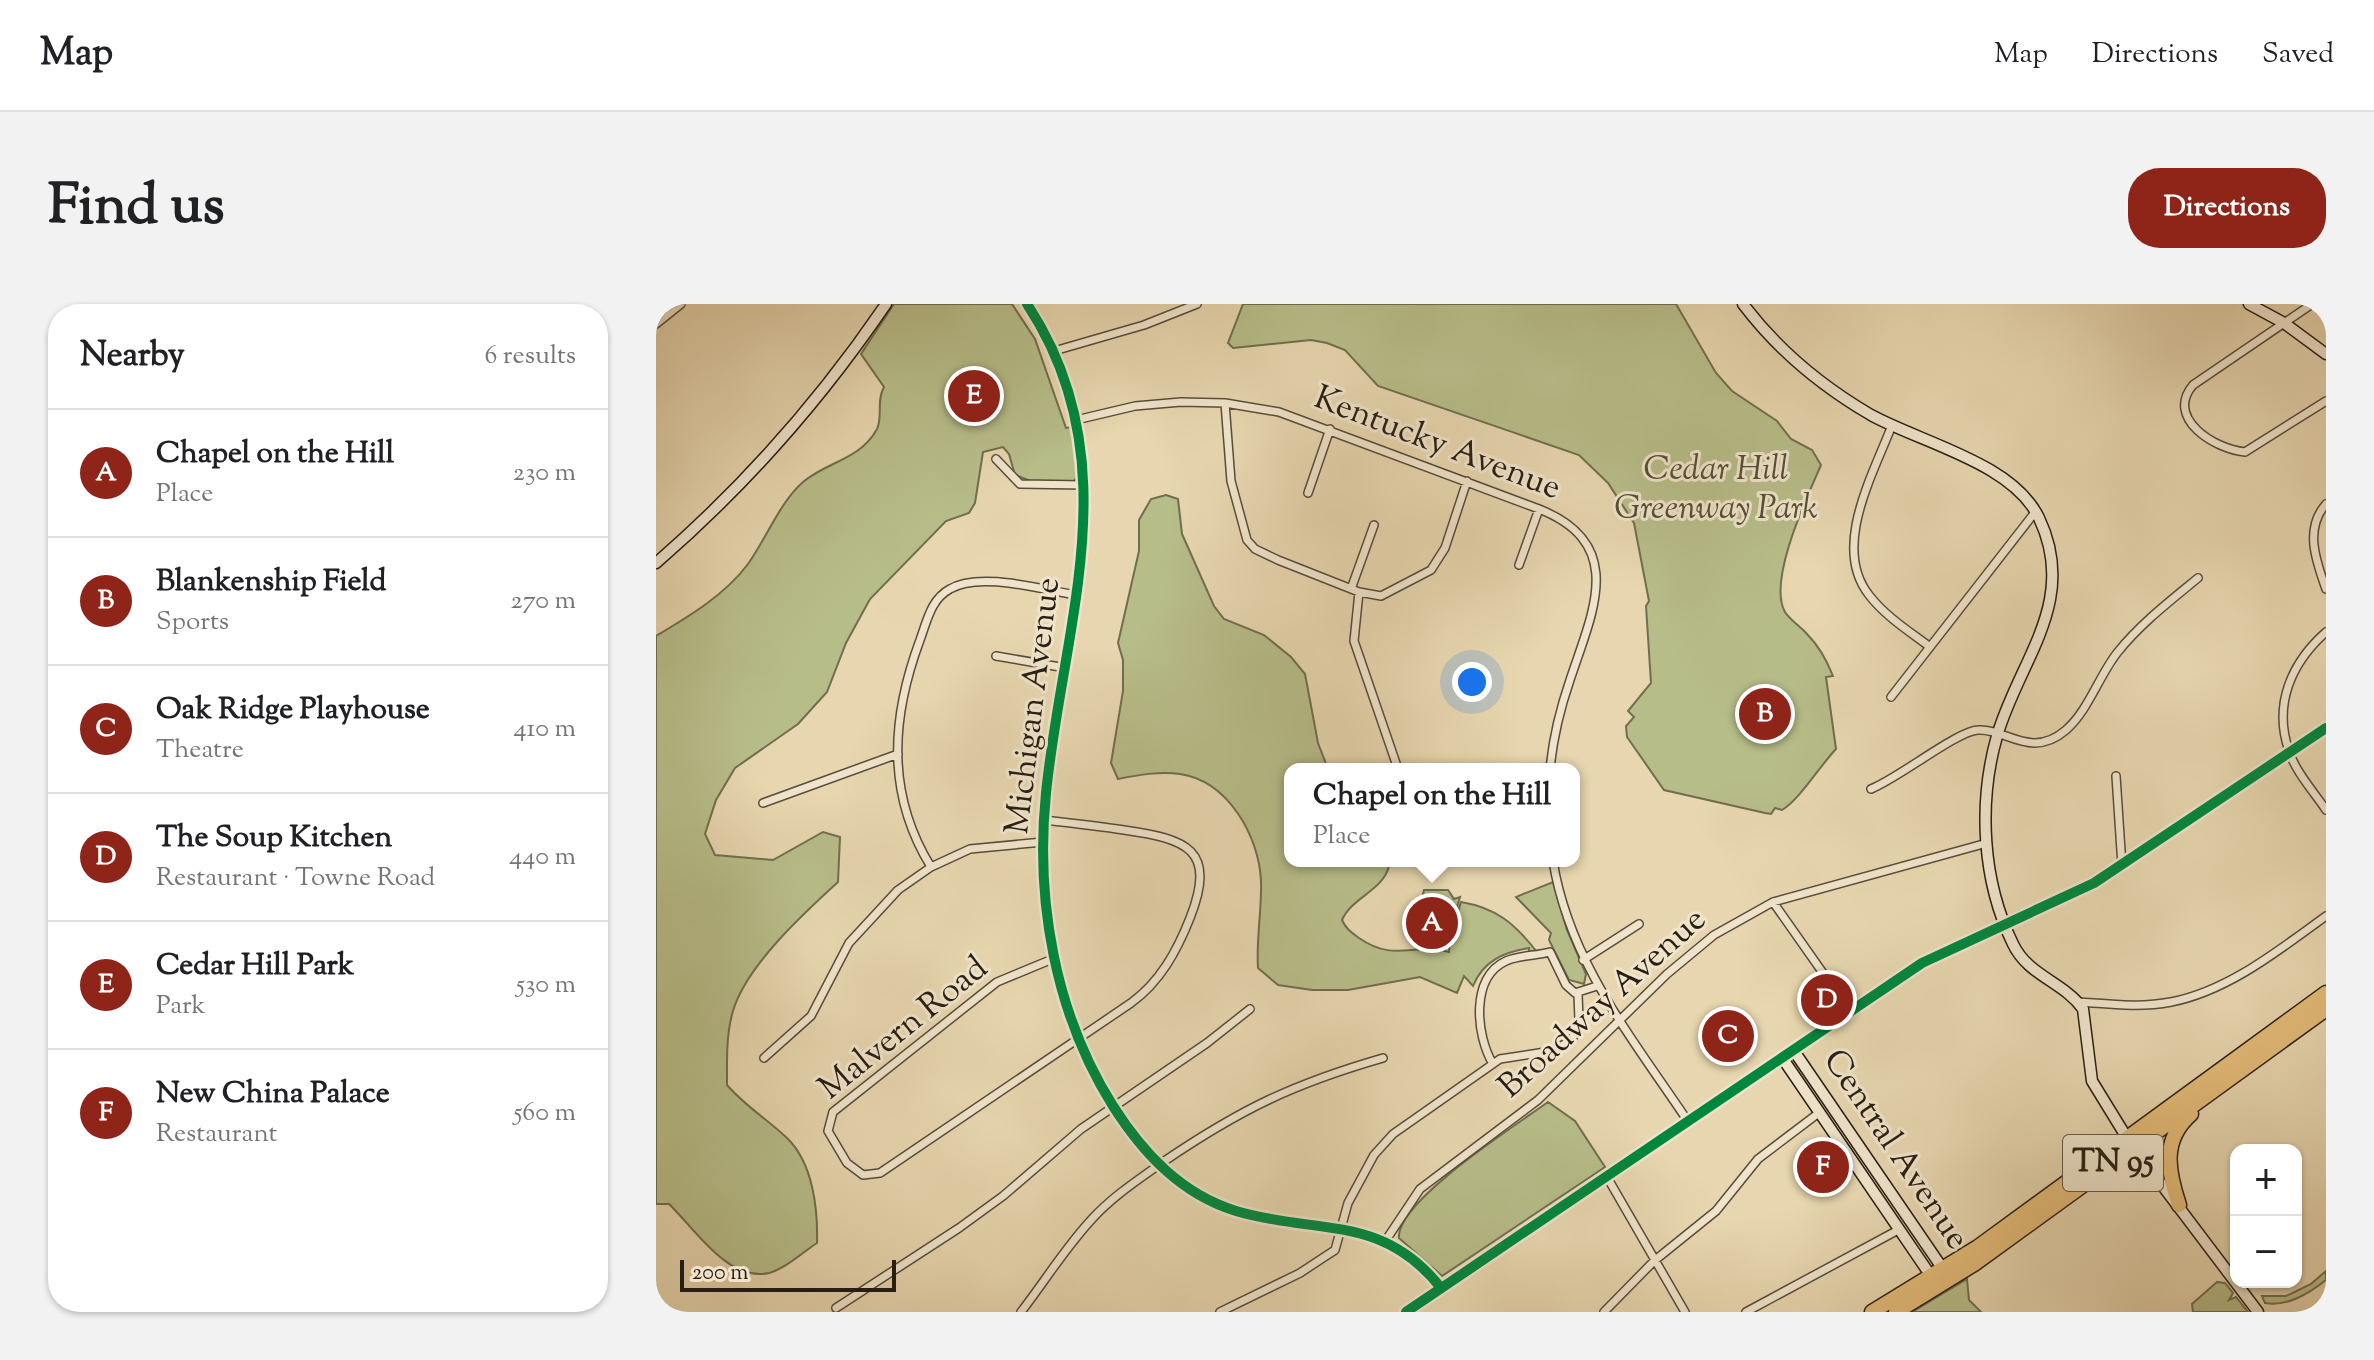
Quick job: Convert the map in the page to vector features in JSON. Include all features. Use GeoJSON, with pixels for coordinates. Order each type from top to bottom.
{"type":"FeatureCollection","features":[{"type":"Feature","properties":{"kind":"highway","name":"TN 95"},"geometry":{"type":"LineString","coordinates":[[1896,1312],[2224,1078],[2324,1001]]}},
{"type":"Feature","properties":{"kind":"highway"},"geometry":{"type":"LineString","coordinates":[[2179,1205],[2169,1175],[2168,1156],[2172,1139],[2183,1121],[2224,1078]]}},
{"type":"Feature","properties":{"kind":"highway","name":"TN 95"},"geometry":{"type":"LineString","coordinates":[[1872,1312],[1941,1279]]}},
{"type":"Feature","properties":{"kind":"street"},"geometry":{"type":"LineString","coordinates":[[656,324],[681,304]]}},
{"type":"Feature","properties":{"kind":"street"},"geometry":{"type":"LineString","coordinates":[[656,563],[711,515],[800,420],[886,304]]}},
{"type":"Feature","properties":{"kind":"street","name":"Michigan Avenue"},"geometry":{"type":"LineString","coordinates":[[1027,304],[1054,351],[1076,420],[1085,485],[1084,542],[1043,842],[1044,893],[1055,958],[1079,1038],[1113,1106],[1158,1166],[1203,1196],[1234,1210],[1340,1227],[1386,1240],[1423,1266],[1441,1288]]}},
{"type":"Feature","properties":{"kind":"street"},"geometry":{"type":"LineString","coordinates":[[1054,351],[1144,325],[1197,304]]}},
{"type":"Feature","properties":{"kind":"street"},"geometry":{"type":"LineString","coordinates":[[1743,304],[1787,352],[1830,389],[1892,425],[2002,477],[2036,511],[2050,549],[2049,610],[2038,645],[1997,735],[1988,788],[1987,843],[1991,882],[2004,924],[2023,960],[2036,974],[2079,1002],[2137,1006],[2198,995],[2255,966],[2326,916]]}},
{"type":"Feature","properties":{"kind":"street"},"geometry":{"type":"LineString","coordinates":[[2249,304],[2284,323],[2326,354]]}},
{"type":"Feature","properties":{"kind":"street"},"geometry":{"type":"LineString","coordinates":[[2312,304],[2193,385],[2183,402],[2191,424],[2225,448],[2250,451],[2326,401]]}},
{"type":"Feature","properties":{"kind":"street"},"geometry":{"type":"LineString","coordinates":[[1225,403],[1231,481],[1247,540],[1255,549],[1278,560],[1355,590],[1381,596],[1431,570],[1445,548],[1467,481]]}},
{"type":"Feature","properties":{"kind":"street","name":"Kentucky Avenue"},"geometry":{"type":"LineString","coordinates":[[1076,420],[1144,405],[1225,403],[1286,413],[1539,509],[1568,524],[1592,555],[1598,580],[1595,609],[1559,711],[1551,763]]}},
{"type":"Feature","properties":{"kind":"street"},"geometry":{"type":"LineString","coordinates":[[1892,425],[1858,520],[1854,538],[1856,569],[1876,603],[1930,647]]}},
{"type":"Feature","properties":{"kind":"street"},"geometry":{"type":"LineString","coordinates":[[1308,493],[1330,429]]}},
{"type":"Feature","properties":{"kind":"street"},"geometry":{"type":"LineString","coordinates":[[996,459],[1020,484],[1085,485]]}},
{"type":"Feature","properties":{"kind":"street"},"geometry":{"type":"LineString","coordinates":[[2326,504],[2316,519],[2313,538],[2326,589]]}},
{"type":"Feature","properties":{"kind":"street"},"geometry":{"type":"LineString","coordinates":[[1519,565],[1539,509]]}},
{"type":"Feature","properties":{"kind":"street"},"geometry":{"type":"LineString","coordinates":[[1891,697],[2036,511]]}},
{"type":"Feature","properties":{"kind":"street"},"geometry":{"type":"LineString","coordinates":[[1374,525],[1355,590],[1354,641],[1396,763]]}},
{"type":"Feature","properties":{"kind":"street"},"geometry":{"type":"LineString","coordinates":[[1871,789],[1907,772],[1969,732],[1985,730],[2015,742],[2033,742],[2066,731],[2117,653],[2160,609],[2198,578]]}},
{"type":"Feature","properties":{"kind":"street"},"geometry":{"type":"LineString","coordinates":[[931,867],[906,818],[898,754],[901,699],[930,611],[944,593],[978,581],[1076,595]]}},
{"type":"Feature","properties":{"kind":"street"},"geometry":{"type":"LineString","coordinates":[[2326,632],[2306,652],[2286,689],[2283,720],[2289,753],[2326,810]]}},
{"type":"Feature","properties":{"kind":"street"},"geometry":{"type":"LineString","coordinates":[[996,656],[1066,668]]}},
{"type":"Feature","properties":{"kind":"street"},"geometry":{"type":"LineString","coordinates":[[1406,1312],[1922,963],[2094,883],[2326,728]]}},
{"type":"Feature","properties":{"kind":"street"},"geometry":{"type":"LineString","coordinates":[[763,803],[898,754]]}},
{"type":"Feature","properties":{"kind":"street"},"geometry":{"type":"LineString","coordinates":[[2116,776],[2122,866]]}},
{"type":"Feature","properties":{"kind":"street"},"geometry":{"type":"LineString","coordinates":[[1044,820],[1178,841],[1195,856],[1200,869],[1201,890],[1166,968],[1142,995],[1079,1038]]}},
{"type":"Feature","properties":{"kind":"street"},"geometry":{"type":"LineString","coordinates":[[764,1058],[811,1016],[840,958],[870,918],[898,890],[931,867],[970,849],[1043,842]]}},
{"type":"Feature","properties":{"kind":"street","name":"Broadway Avenue"},"geometry":{"type":"LineString","coordinates":[[1386,1240],[1420,1189],[1538,1100],[1697,947],[1773,902],[1987,843]]}},
{"type":"Feature","properties":{"kind":"street"},"geometry":{"type":"LineString","coordinates":[[1554,867],[1563,907],[1583,960],[1620,1022],[1687,1120]]}},
{"type":"Feature","properties":{"kind":"street"},"geometry":{"type":"LineString","coordinates":[[1773,902],[1849,1010]]}},
{"type":"Feature","properties":{"kind":"street"},"geometry":{"type":"LineString","coordinates":[[1583,960],[1639,924]]}},
{"type":"Feature","properties":{"kind":"street"},"geometry":{"type":"LineString","coordinates":[[1493,1064],[1478,1000],[1482,986],[1505,961],[1550,952],[1566,985],[1578,995]]}},
{"type":"Feature","properties":{"kind":"street","name":"Malvern Road"},"geometry":{"type":"LineString","coordinates":[[1055,958],[997,982],[833,1112],[828,1131],[847,1163],[863,1175],[880,1173],[1079,1038]]}},
{"type":"Feature","properties":{"kind":"street"},"geometry":{"type":"LineString","coordinates":[[1578,995],[1597,986]]}},
{"type":"Feature","properties":{"kind":"street"},"geometry":{"type":"LineString","coordinates":[[1220,1312],[1316,1264],[1335,1250],[1348,1203],[1374,1155],[1393,1134],[1500,1059],[1552,1051],[1567,1044],[1578,1027],[1578,995]]}},
{"type":"Feature","properties":{"kind":"street"},"geometry":{"type":"LineString","coordinates":[[2079,1002],[2086,1017],[2087,1055],[2092,1081],[2131,1143],[2258,1312]]}},
{"type":"Feature","properties":{"kind":"street"},"geometry":{"type":"LineString","coordinates":[[836,1308],[1003,1196],[1055,1149],[1207,1043],[1250,1009]]}},
{"type":"Feature","properties":{"kind":"street","name":"Central Avenue"},"geometry":{"type":"LineString","coordinates":[[1794,1051],[1911,1221],[1941,1279]]}},
{"type":"Feature","properties":{"kind":"street"},"geometry":{"type":"LineString","coordinates":[[1021,1312],[1091,1220],[1112,1199],[1158,1166],[1233,1116],[1276,1094],[1383,1058]]}},
{"type":"Feature","properties":{"kind":"street","name":"Central Avenue"},"geometry":{"type":"LineString","coordinates":[[1783,1059],[1900,1229],[1941,1279]]}},
{"type":"Feature","properties":{"kind":"street"},"geometry":{"type":"LineString","coordinates":[[1798,1080],[1808,1072]]}},
{"type":"Feature","properties":{"kind":"street"},"geometry":{"type":"LineString","coordinates":[[1604,1312],[1654,1261],[1716,1211],[1758,1159],[1832,1105]]}},
{"type":"Feature","properties":{"kind":"street"},"geometry":{"type":"LineString","coordinates":[[1607,1177],[1685,1312]]}},
{"type":"Feature","properties":{"kind":"street"},"geometry":{"type":"LineString","coordinates":[[1871,1186],[1881,1177]]}},
{"type":"Feature","properties":{"kind":"street"},"geometry":{"type":"LineString","coordinates":[[1746,1312],[1911,1221]]}},
{"type":"Feature","properties":{"kind":"green space"},"geometry":{"type":"Polygon","coordinates":[[[894,304],[1012,304],[1035,339],[1066,428],[1073,427],[1079,475],[1074,481],[1033,482],[1015,475],[1009,454],[1003,447],[983,452],[975,503],[969,513],[946,521],[870,599],[846,643],[827,692],[798,724],[735,768],[716,800],[705,834],[715,855],[773,860],[823,832],[840,837],[838,882],[763,959],[740,994],[731,1020],[727,1085],[796,1148],[808,1173],[816,1216],[817,1243],[775,1271],[754,1274],[726,1262],[669,1204],[656,1204],[656,636],[705,604],[739,575],[787,500],[803,482],[853,454],[870,439],[879,424],[880,398],[884,387],[861,354],[894,304]]]}},
{"type":"Feature","properties":{"kind":"green space","name":"Cedar Hill Greenway Park"},"geometry":{"type":"Polygon","coordinates":[[[1243,304],[1676,304],[1716,373],[1732,391],[1777,421],[1791,439],[1812,450],[1821,465],[1791,538],[1781,580],[1785,612],[1815,643],[1833,676],[1826,677],[1836,749],[1803,791],[1789,805],[1782,810],[1775,808],[1771,814],[1664,790],[1627,737],[1626,726],[1634,717],[1628,711],[1651,683],[1646,606],[1649,601],[1634,523],[1608,483],[1579,455],[1378,386],[1345,350],[1327,343],[1311,340],[1233,348],[1228,343],[1243,304]]]}},
{"type":"Feature","properties":{"kind":"green space"},"geometry":{"type":"Polygon","coordinates":[[[1166,495],[1178,499],[1182,534],[1214,606],[1224,619],[1264,635],[1291,657],[1305,674],[1318,743],[1326,763],[1284,763],[1284,867],[1389,867],[1381,882],[1353,905],[1342,920],[1359,938],[1383,949],[1449,952],[1461,902],[1495,913],[1521,933],[1537,952],[1529,953],[1529,948],[1495,959],[1482,970],[1473,986],[1464,976],[1457,993],[1420,977],[1348,990],[1312,990],[1278,985],[1258,968],[1259,864],[1238,813],[1213,787],[1197,779],[1165,773],[1118,779],[1111,763],[1123,691],[1123,660],[1118,643],[1139,551],[1139,520],[1151,499],[1166,495]]]}},
{"type":"Feature","properties":{"kind":"green space"},"geometry":{"type":"Polygon","coordinates":[[[1553,882],[1567,930],[1586,974],[1584,984],[1569,980],[1549,940],[1551,933],[1516,897],[1553,882]]]}},
{"type":"Feature","properties":{"kind":"green space"},"geometry":{"type":"Polygon","coordinates":[[[1424,890],[1448,890],[1454,899],[1460,897],[1453,920],[1419,909],[1425,897],[1431,900],[1423,894],[1424,890]]]}},
{"type":"Feature","properties":{"kind":"green space"},"geometry":{"type":"Polygon","coordinates":[[[1548,1102],[1575,1121],[1605,1167],[1442,1276],[1399,1238],[1403,1223],[1436,1185],[1548,1102]]]}},
{"type":"Feature","properties":{"kind":"green space"},"geometry":{"type":"Polygon","coordinates":[[[2326,1271],[2326,1280],[2305,1294],[2281,1303],[2265,1303],[2262,1296],[2286,1296],[2311,1284],[2326,1271]]]}},
{"type":"Feature","properties":{"kind":"green space"},"geometry":{"type":"Polygon","coordinates":[[[1967,1279],[1969,1300],[1981,1312],[1912,1312],[1967,1279]]]}},
{"type":"Feature","properties":{"kind":"green space"},"geometry":{"type":"Polygon","coordinates":[[[2217,1282],[2225,1283],[2233,1293],[2229,1300],[2236,1297],[2248,1312],[2193,1312],[2192,1304],[2217,1282]]]}},
{"type":"Feature","properties":{"kind":"cycle path"},"geometry":{"type":"LineString","coordinates":[[1027,304],[1058,363],[1076,423],[1083,483],[1082,544],[1054,730],[1043,833],[1047,915],[1063,995],[1077,1033],[1093,1071],[1113,1106],[1137,1140],[1181,1183],[1216,1204],[1236,1211],[1371,1237],[1419,1264],[1441,1288]]}},
{"type":"Feature","properties":{"kind":"cycle path"},"geometry":{"type":"LineString","coordinates":[[1406,1312],[1922,963],[2094,883],[2326,728]]}},
{"type":"Feature","properties":{"kind":"place","name":"Cedar Hill Park"},"geometry":{"type":"Point","coordinates":[974,396]}},
{"type":"Feature","properties":{"kind":"place","name":"Blankenship Field"},"geometry":{"type":"Point","coordinates":[1765,714]}},
{"type":"Feature","properties":{"kind":"place","name":"Chapel on the Hill"},"geometry":{"type":"Point","coordinates":[1432,923]}},
{"type":"Feature","properties":{"kind":"place","name":"The Soup Kitchen"},"geometry":{"type":"Point","coordinates":[1827,1000]}},
{"type":"Feature","properties":{"kind":"place","name":"Oak Ridge Playhouse"},"geometry":{"type":"Point","coordinates":[1728,1036]}},
{"type":"Feature","properties":{"kind":"place","name":"New China Palace"},"geometry":{"type":"Point","coordinates":[1823,1167]}}]}
